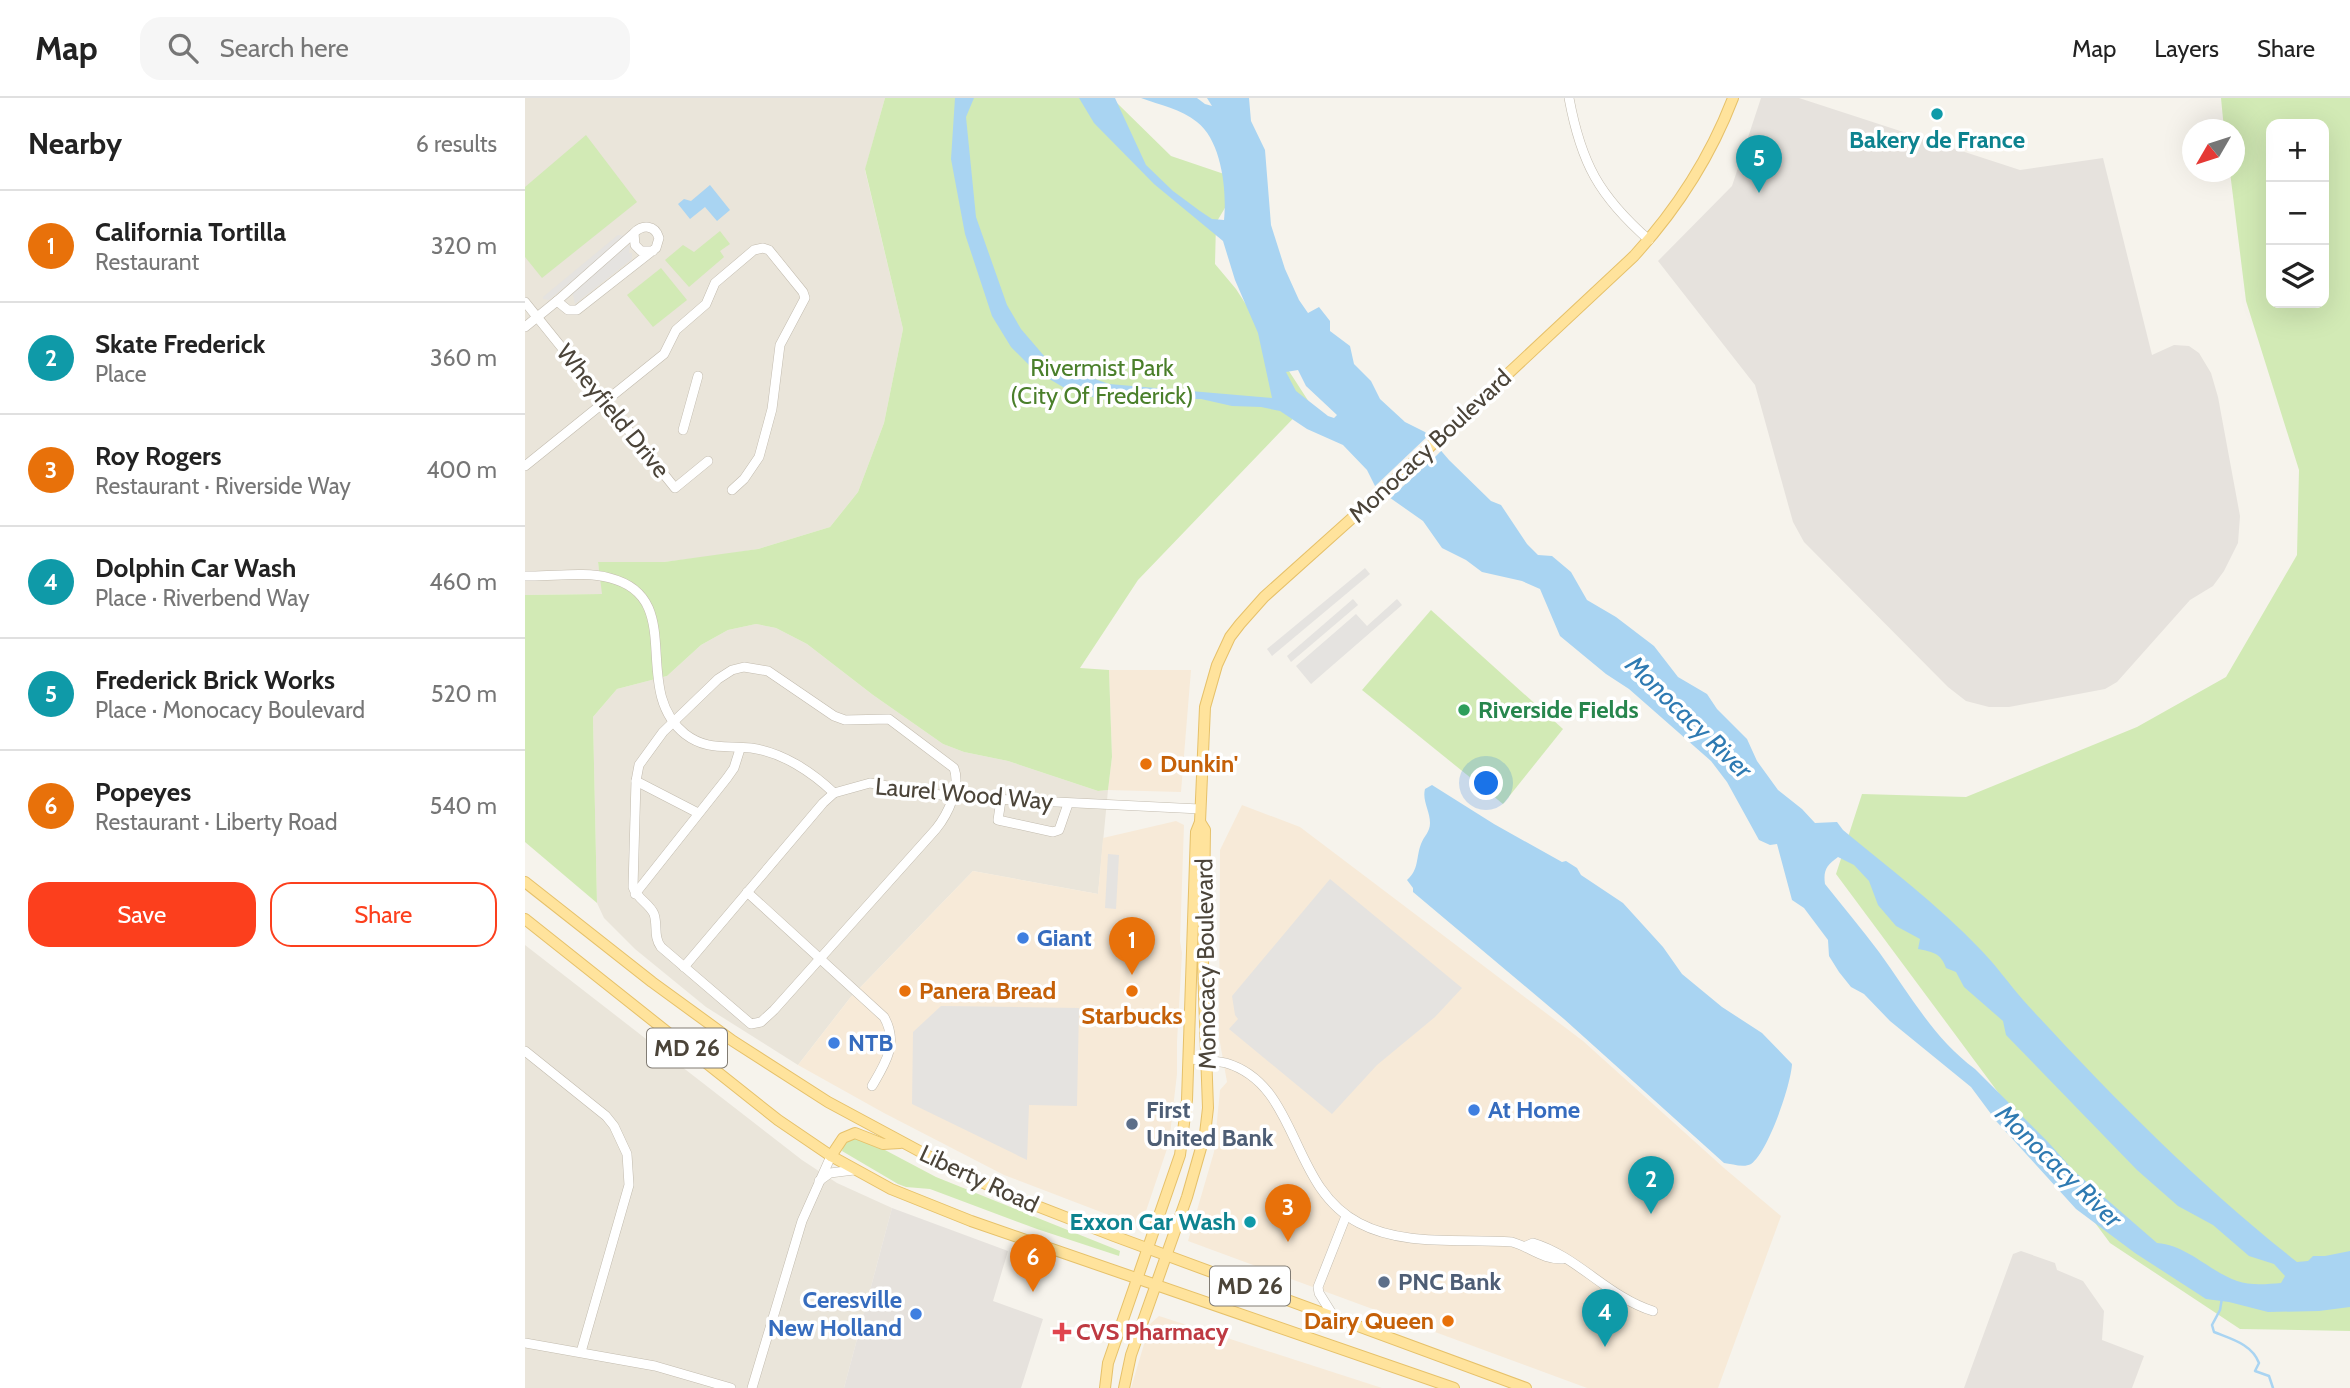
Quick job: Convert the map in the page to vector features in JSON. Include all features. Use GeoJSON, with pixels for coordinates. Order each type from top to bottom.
{"type":"FeatureCollection","features":[{"type":"Feature","properties":{"kind":"main road","name":"Monocacy Boulevard"},"geometry":{"type":"LineString","coordinates":[[1105,1388],[1108,1363],[1183,1140],[1189,1059],[1196,832],[1200,822],[1205,707],[1217,665],[1230,637],[1263,597],[1484,397],[1649,240],[1694,179],[1714,143],[1733,98]]}},
{"type":"Feature","properties":{"kind":"main road","name":"Monocacy Boulevard"},"geometry":{"type":"LineString","coordinates":[[1124,1388],[1126,1370],[1203,1147],[1208,1108],[1203,966],[1205,830],[1200,822]]}},
{"type":"Feature","properties":{"kind":"main road","name":"Liberty Road"},"geometry":{"type":"LineString","coordinates":[[525,882],[716,1029],[828,1101],[902,1143],[1014,1197],[1147,1249],[1526,1388]]}},
{"type":"Feature","properties":{"kind":"main road","name":"Liberty Road"},"geometry":{"type":"LineString","coordinates":[[525,919],[761,1106],[831,1156],[891,1189],[940,1210],[1454,1388]]}},
{"type":"Feature","properties":{"kind":"main road"},"geometry":{"type":"LineString","coordinates":[[831,1156],[843,1138],[855,1133],[883,1144],[902,1143]]}},
{"type":"Feature","properties":{"kind":"street"},"geometry":{"type":"LineString","coordinates":[[1569,98],[1575,131],[1595,179],[1613,205],[1649,240]]}},
{"type":"Feature","properties":{"kind":"street"},"geometry":{"type":"LineString","coordinates":[[525,327],[634,233],[642,227],[653,228],[659,238],[659,244],[653,251],[577,310],[568,310],[557,301]]}},
{"type":"Feature","properties":{"kind":"street"},"geometry":{"type":"LineString","coordinates":[[634,233],[637,248],[645,252],[653,251]]}},
{"type":"Feature","properties":{"kind":"street"},"geometry":{"type":"LineString","coordinates":[[525,466],[664,354],[675,330],[706,304],[715,284],[754,250],[763,248],[769,250],[803,292],[805,303],[780,345],[772,409],[759,457],[744,479],[731,490]]}},
{"type":"Feature","properties":{"kind":"street","name":"Wheyfield Drive"},"geometry":{"type":"LineString","coordinates":[[525,302],[675,488],[708,461]]}},
{"type":"Feature","properties":{"kind":"street"},"geometry":{"type":"LineString","coordinates":[[683,430],[698,376]]}},
{"type":"Feature","properties":{"kind":"street"},"geometry":{"type":"LineString","coordinates":[[525,576],[595,576],[610,578],[635,590],[642,597],[655,624],[659,694],[668,715],[684,733],[706,746],[765,752],[795,764],[834,793]]}},
{"type":"Feature","properties":{"kind":"street"},"geometry":{"type":"LineString","coordinates":[[757,668],[768,671],[834,716],[845,720],[889,719],[954,768],[956,775],[952,797],[942,822],[761,1022],[751,1024],[657,942],[654,914],[635,894],[636,781],[639,765],[655,742],[674,722],[718,679],[732,670],[757,668]]}},
{"type":"Feature","properties":{"kind":"street"},"geometry":{"type":"LineString","coordinates":[[635,894],[734,768],[740,748]]}},
{"type":"Feature","properties":{"kind":"street"},"geometry":{"type":"LineString","coordinates":[[636,781],[698,813]]}},
{"type":"Feature","properties":{"kind":"street","name":"Laurel Wood Way"},"geometry":{"type":"LineString","coordinates":[[684,967],[813,813],[834,793],[852,786],[870,783],[952,797],[1200,808]]}},
{"type":"Feature","properties":{"kind":"street"},"geometry":{"type":"LineString","coordinates":[[1001,800],[998,820],[1053,832],[1059,830],[1068,804]]}},
{"type":"Feature","properties":{"kind":"street"},"geometry":{"type":"LineString","coordinates":[[747,892],[871,1003],[887,1023],[890,1052],[872,1086]]}},
{"type":"Feature","properties":{"kind":"street"},"geometry":{"type":"LineString","coordinates":[[525,1051],[606,1116],[614,1126],[627,1154],[629,1185],[581,1352]]}},
{"type":"Feature","properties":{"kind":"street"},"geometry":{"type":"LineString","coordinates":[[1189,1059],[1225,1063],[1240,1070],[1269,1095],[1285,1118],[1317,1185],[1346,1216],[1384,1234],[1406,1238],[1500,1241],[1527,1247],[1530,1251],[1575,1264],[1625,1299],[1653,1311]]}},
{"type":"Feature","properties":{"kind":"street"},"geometry":{"type":"LineString","coordinates":[[752,1388],[796,1238],[831,1156]]}},
{"type":"Feature","properties":{"kind":"street"},"geometry":{"type":"LineString","coordinates":[[818,1182],[830,1173],[854,1170]]}},
{"type":"Feature","properties":{"kind":"street"},"geometry":{"type":"LineString","coordinates":[[1334,1317],[1318,1287],[1346,1216]]}},
{"type":"Feature","properties":{"kind":"street"},"geometry":{"type":"LineString","coordinates":[[525,1343],[655,1366],[731,1388]]}},
{"type":"Feature","properties":{"kind":"shaded area"},"geometry":{"type":"Polygon","coordinates":[[[525,98],[885,98],[865,170],[903,329],[884,423],[858,492],[830,527],[758,549],[722,555],[664,562],[598,562],[603,594],[525,595],[525,98]]]}},
{"type":"Feature","properties":{"kind":"shaded area"},"geometry":{"type":"Polygon","coordinates":[[[1761,98],[1799,98],[2020,170],[2103,158],[2152,355],[2174,345],[2189,346],[2199,353],[2211,373],[2240,516],[2238,543],[2213,586],[2190,600],[2117,682],[2105,689],[2009,707],[1989,707],[1966,701],[1948,687],[1804,542],[1793,522],[1755,385],[1658,261],[1732,186],[1761,98]]]}},
{"type":"Feature","properties":{"kind":"shaded area"},"geometry":{"type":"Polygon","coordinates":[[[618,235],[626,236],[549,300],[543,299],[543,297],[618,235]]]}},
{"type":"Feature","properties":{"kind":"shaded area"},"geometry":{"type":"Polygon","coordinates":[[[630,244],[629,253],[632,253],[632,259],[575,304],[572,291],[630,244]]]}},
{"type":"Feature","properties":{"kind":"shaded area"},"geometry":{"type":"Polygon","coordinates":[[[1365,568],[1370,574],[1272,656],[1267,649],[1365,568]]]}},
{"type":"Feature","properties":{"kind":"shaded area"},"geometry":{"type":"Polygon","coordinates":[[[1353,599],[1358,605],[1291,662],[1287,656],[1353,599]]]}},
{"type":"Feature","properties":{"kind":"shaded area"},"geometry":{"type":"Polygon","coordinates":[[[1397,599],[1402,605],[1311,684],[1296,666],[1356,614],[1367,626],[1397,599]]]}},
{"type":"Feature","properties":{"kind":"shaded area"},"geometry":{"type":"Polygon","coordinates":[[[756,624],[776,628],[807,644],[943,744],[964,752],[1008,761],[1098,791],[1108,790],[1098,894],[973,871],[850,998],[798,1065],[706,1007],[635,949],[604,918],[597,903],[593,717],[617,689],[667,676],[701,645],[728,630],[756,624]]]}},
{"type":"Feature","properties":{"kind":"shaded area"},"geometry":{"type":"Polygon","coordinates":[[[1109,670],[1191,670],[1181,792],[1108,790],[1112,757],[1109,670]]]}},
{"type":"Feature","properties":{"kind":"shaded area"},"geometry":{"type":"Polygon","coordinates":[[[1242,805],[1300,827],[1583,1041],[1781,1216],[1718,1388],[1587,1388],[1188,1241],[1214,1152],[1220,1090],[1227,1082],[1219,1037],[1220,850],[1242,805]]]}},
{"type":"Feature","properties":{"kind":"shaded area"},"geometry":{"type":"Polygon","coordinates":[[[1176,821],[1184,825],[1177,1074],[1169,1143],[1140,1222],[1127,1222],[1004,1175],[798,1065],[850,998],[973,871],[1098,894],[1103,838],[1176,821]]]}},
{"type":"Feature","properties":{"kind":"shaded area"},"geometry":{"type":"Polygon","coordinates":[[[1108,854],[1119,855],[1116,909],[1105,908],[1108,854]]]}},
{"type":"Feature","properties":{"kind":"shaded area"},"geometry":{"type":"Polygon","coordinates":[[[1330,879],[1462,988],[1435,1017],[1377,1065],[1332,1114],[1229,1029],[1238,1019],[1232,996],[1330,879]]]}},
{"type":"Feature","properties":{"kind":"shaded area"},"geometry":{"type":"Polygon","coordinates":[[[525,945],[802,1160],[837,1183],[892,1208],[844,1388],[525,1388],[525,945]]]}},
{"type":"Feature","properties":{"kind":"shaded area"},"geometry":{"type":"Polygon","coordinates":[[[941,1006],[1079,1008],[1077,1106],[1029,1105],[1027,1160],[912,1104],[913,1032],[941,1006]]]}},
{"type":"Feature","properties":{"kind":"shaded area"},"geometry":{"type":"Polygon","coordinates":[[[892,1208],[1008,1251],[993,1301],[1043,1319],[1021,1388],[844,1388],[892,1208]]]}},
{"type":"Feature","properties":{"kind":"shaded area"},"geometry":{"type":"Polygon","coordinates":[[[2021,1251],[2055,1263],[2057,1270],[2083,1281],[2104,1311],[2102,1340],[2144,1356],[2132,1388],[1964,1388],[2013,1254],[2021,1251]]]}},
{"type":"Feature","properties":{"kind":"shaded area"},"geometry":{"type":"Polygon","coordinates":[[[1159,1316],[1382,1388],[1131,1388],[1150,1324],[1159,1316]]]}},
{"type":"Feature","properties":{"kind":"green space","name":"Rivermist Park (City Of Frederick)"},"geometry":{"type":"Polygon","coordinates":[[[885,98],[1109,98],[1171,156],[1227,175],[1229,201],[1216,223],[1215,264],[1236,289],[1309,402],[1138,580],[1080,668],[1109,670],[1112,757],[1108,790],[1098,791],[1008,761],[964,752],[943,744],[807,644],[776,628],[756,624],[728,630],[701,645],[667,676],[617,689],[593,717],[597,903],[525,842],[525,595],[602,594],[598,562],[664,562],[758,549],[830,527],[858,492],[884,423],[903,329],[865,169],[885,98]]]}},
{"type":"Feature","properties":{"kind":"green space"},"geometry":{"type":"Polygon","coordinates":[[[2221,98],[2350,98],[2350,1331],[2240,1329],[2110,1243],[1836,874],[1862,794],[1966,797],[2137,727],[2226,677],[2297,555],[2299,470],[2246,301],[2231,182],[2245,182],[2245,119],[2223,119],[2221,98]]]}},
{"type":"Feature","properties":{"kind":"green space"},"geometry":{"type":"Polygon","coordinates":[[[586,135],[637,202],[542,278],[525,257],[525,187],[586,135]]]}},
{"type":"Feature","properties":{"kind":"green space"},"geometry":{"type":"Polygon","coordinates":[[[720,231],[730,244],[720,251],[724,257],[689,287],[665,260],[683,245],[694,252],[720,231]]]}},
{"type":"Feature","properties":{"kind":"green space"},"geometry":{"type":"Polygon","coordinates":[[[661,268],[687,300],[653,327],[627,295],[661,268]]]}},
{"type":"Feature","properties":{"kind":"green space","name":"Riverside Fields"},"geometry":{"type":"Polygon","coordinates":[[[1431,610],[1563,729],[1503,804],[1362,690],[1431,610]]]}},
{"type":"Feature","properties":{"kind":"green space"},"geometry":{"type":"Polygon","coordinates":[[[854,1137],[868,1141],[936,1177],[1120,1251],[1119,1256],[930,1189],[898,1184],[842,1151],[844,1144],[854,1137]]]}},
{"type":"Feature","properties":{"kind":"water","name":"Monocacy River"},"geometry":{"type":"Polygon","coordinates":[[[955,98],[974,98],[966,117],[976,217],[1007,305],[1021,329],[1045,357],[1069,370],[1109,384],[1272,398],[1258,333],[1235,280],[1223,241],[1154,184],[1094,123],[1079,98],[1115,98],[1146,165],[1173,191],[1200,211],[1212,219],[1224,220],[1225,196],[1221,168],[1212,141],[1197,122],[1184,114],[1141,98],[1197,98],[1212,106],[1207,98],[1249,98],[1251,121],[1265,150],[1271,225],[1285,269],[1308,313],[1319,307],[1330,321],[1330,331],[1350,346],[1354,364],[1371,381],[1380,399],[1405,422],[1425,432],[1491,501],[1501,505],[1527,544],[1538,555],[1552,556],[1571,572],[1587,600],[1616,617],[1654,646],[1678,677],[1707,694],[1717,709],[1747,739],[1757,761],[1778,790],[1815,823],[1837,822],[1964,933],[1992,961],[2024,1001],[2155,1137],[2260,1232],[2297,1262],[2308,1261],[2313,1256],[2350,1251],[2350,1307],[2319,1311],[2268,1312],[2206,1299],[2135,1253],[2076,1209],[1997,1122],[1971,1087],[1890,1021],[1864,994],[1851,987],[1829,956],[1828,940],[1804,908],[1792,900],[1777,844],[1770,845],[1759,840],[1727,782],[1711,761],[1629,689],[1606,674],[1560,636],[1540,589],[1522,581],[1482,572],[1442,548],[1423,521],[1376,488],[1367,470],[1343,445],[1307,429],[1280,411],[1232,406],[1201,399],[1103,400],[1068,390],[1034,370],[1011,347],[992,316],[965,234],[951,159],[955,98]],[[1298,370],[1286,372],[1296,391],[1334,418],[1337,415],[1306,386],[1298,370]],[[1838,857],[1827,868],[1825,884],[1879,952],[1934,1029],[2074,1171],[2157,1243],[2178,1248],[2242,1283],[2281,1283],[2285,1276],[2274,1264],[2249,1256],[2213,1225],[2178,1206],[2137,1170],[2006,1035],[2003,1021],[1964,987],[1956,972],[1946,968],[1936,954],[1918,949],[1920,939],[1896,926],[1878,905],[1869,881],[1854,865],[1838,857]]]}},
{"type":"Feature","properties":{"kind":"water"},"geometry":{"type":"Polygon","coordinates":[[[710,185],[730,210],[717,221],[705,207],[690,219],[678,204],[684,199],[691,201],[710,185]]]}},
{"type":"Feature","properties":{"kind":"water"},"geometry":{"type":"Polygon","coordinates":[[[1432,785],[1494,824],[1562,862],[1566,861],[1577,868],[1581,875],[1623,903],[1663,947],[1682,974],[1722,1007],[1762,1033],[1792,1064],[1788,1087],[1777,1117],[1758,1157],[1751,1164],[1741,1166],[1724,1163],[1564,1019],[1413,892],[1407,880],[1414,872],[1421,844],[1429,829],[1430,819],[1424,793],[1425,789],[1432,785]]]}},
{"type":"Feature","properties":{"kind":"pier"},"geometry":{"type":"Polygon","coordinates":[[[1431,433],[1444,448],[1435,457],[1388,500],[1372,489],[1431,433]]]}},
{"type":"Feature","properties":{"kind":"waterway"},"geometry":{"type":"LineString","coordinates":[[2222,1298],[2220,1310],[2212,1325],[2214,1332],[2251,1351],[2259,1363],[2255,1371],[2269,1376],[2273,1388]]}},
{"type":"Feature","properties":{"kind":"place","name":"Bakery de France"},"geometry":{"type":"Point","coordinates":[1937,114]}},
{"type":"Feature","properties":{"kind":"place","name":"Frederick Brick Works"},"geometry":{"type":"Point","coordinates":[1759,193]}},
{"type":"Feature","properties":{"kind":"place","name":"Riverside Fields"},"geometry":{"type":"Point","coordinates":[1464,710]}},
{"type":"Feature","properties":{"kind":"place","name":"Dunkin'"},"geometry":{"type":"Point","coordinates":[1146,764]}},
{"type":"Feature","properties":{"kind":"place","name":"Giant"},"geometry":{"type":"Point","coordinates":[1023,938]}},
{"type":"Feature","properties":{"kind":"place","name":"California Tortilla"},"geometry":{"type":"Point","coordinates":[1132,975]}},
{"type":"Feature","properties":{"kind":"place","name":"Panera Bread"},"geometry":{"type":"Point","coordinates":[905,991]}},
{"type":"Feature","properties":{"kind":"place","name":"Starbucks"},"geometry":{"type":"Point","coordinates":[1132,991]}},
{"type":"Feature","properties":{"kind":"place","name":"NTB"},"geometry":{"type":"Point","coordinates":[834,1043]}},
{"type":"Feature","properties":{"kind":"place","name":"At Home"},"geometry":{"type":"Point","coordinates":[1474,1110]}},
{"type":"Feature","properties":{"kind":"place","name":"First United Bank"},"geometry":{"type":"Point","coordinates":[1132,1124]}},
{"type":"Feature","properties":{"kind":"place","name":"Skate Frederick"},"geometry":{"type":"Point","coordinates":[1651,1214]}},
{"type":"Feature","properties":{"kind":"place","name":"Exxon Car Wash"},"geometry":{"type":"Point","coordinates":[1250,1222]}},
{"type":"Feature","properties":{"kind":"place","name":"Roy Rogers"},"geometry":{"type":"Point","coordinates":[1288,1242]}},
{"type":"Feature","properties":{"kind":"place","name":"PNC Bank"},"geometry":{"type":"Point","coordinates":[1384,1282]}},
{"type":"Feature","properties":{"kind":"place","name":"Popeyes"},"geometry":{"type":"Point","coordinates":[1033,1292]}},
{"type":"Feature","properties":{"kind":"place","name":"Ceresville New Holland"},"geometry":{"type":"Point","coordinates":[916,1314]}},
{"type":"Feature","properties":{"kind":"place","name":"Dairy Queen"},"geometry":{"type":"Point","coordinates":[1448,1321]}},
{"type":"Feature","properties":{"kind":"place","name":"CVS Pharmacy"},"geometry":{"type":"Point","coordinates":[1062,1332]}},
{"type":"Feature","properties":{"kind":"place","name":"Dolphin Car Wash"},"geometry":{"type":"Point","coordinates":[1605,1347]}}]}
